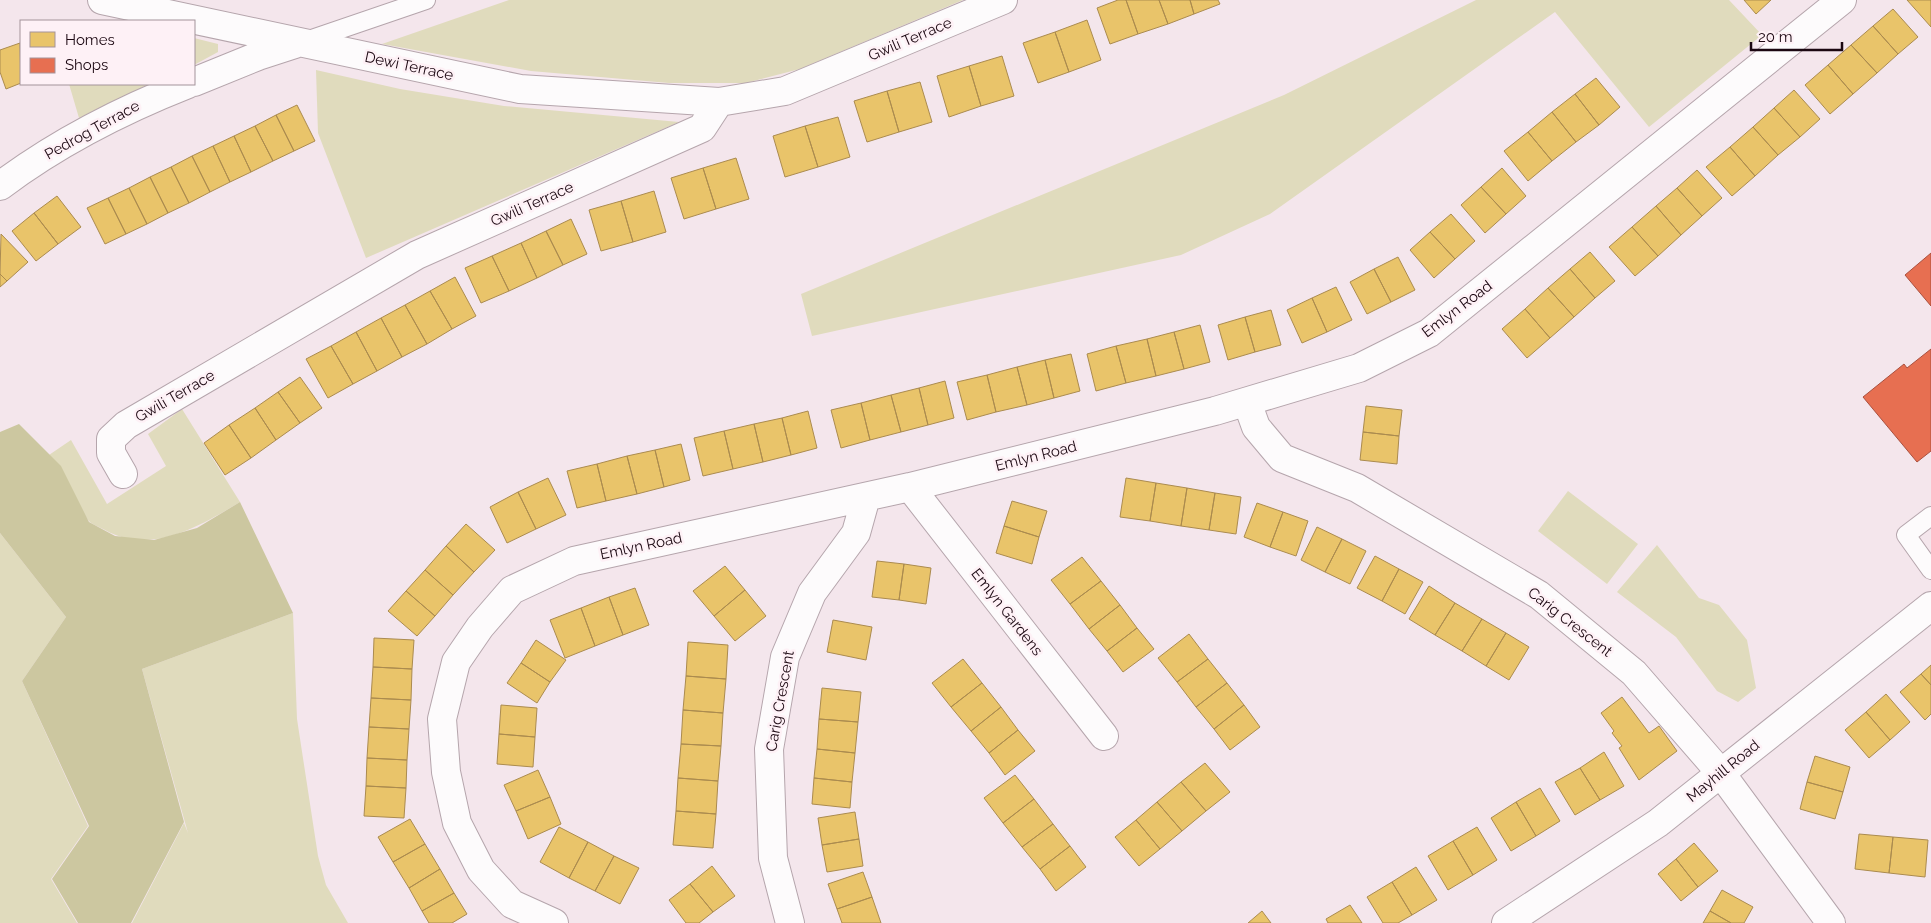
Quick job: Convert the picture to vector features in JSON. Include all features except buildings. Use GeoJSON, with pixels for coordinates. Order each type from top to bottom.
{"type":"FeatureCollection","features":[{"type":"Feature","properties":{"kind":"street","name":"Dewi Terrace"},"geometry":{"type":"LineString","coordinates":[[102,0],[193,20]]}},
{"type":"Feature","properties":{"kind":"street","name":"Gwili Terrace"},"geometry":{"type":"LineString","coordinates":[[123,474],[111,453],[111,439],[126,425],[417,255],[702,128],[720,102],[785,91],[1004,0]]}},
{"type":"Feature","properties":{"kind":"street","name":"Emlyn Road"},"geometry":{"type":"LineString","coordinates":[[554,923],[512,904],[481,870],[457,822],[446,772],[442,719],[456,662],[480,627],[512,590],[574,561],[866,496],[910,488],[1247,402],[1359,368],[1429,333],[1842,0]]}},
{"type":"Feature","properties":{"kind":"street","name":"Dewi Terrace"},"geometry":{"type":"LineString","coordinates":[[195,21],[520,89],[720,102]]}},
{"type":"Feature","properties":{"kind":"street"},"geometry":{"type":"LineString","coordinates":[[195,82],[258,56],[297,43]]}},
{"type":"Feature","properties":{"kind":"street","name":"Pedrog Terrace"},"geometry":{"type":"LineString","coordinates":[[0,186],[24,168],[133,106],[186,85]]}},
{"type":"Feature","properties":{"kind":"street","name":"Carig Crescent"},"geometry":{"type":"LineString","coordinates":[[1247,402],[1256,427],[1282,458],[1357,488],[1539,595],[1634,673],[1720,772],[1831,923]]}},
{"type":"Feature","properties":{"kind":"street","name":"Emlyn Gardens"},"geometry":{"type":"LineString","coordinates":[[910,488],[1104,736]]}},
{"type":"Feature","properties":{"kind":"street","name":"Carig Crescent"},"geometry":{"type":"LineString","coordinates":[[790,923],[772,858],[769,749],[785,656],[812,593],[856,533],[866,496]]}},
{"type":"Feature","properties":{"kind":"street","name":"Mayhill Road"},"geometry":{"type":"LineString","coordinates":[[1506,923],[1658,823],[1931,606]]}},
{"type":"Feature","properties":{"kind":"lane"},"geometry":{"type":"LineString","coordinates":[[297,43],[426,0]]}},
{"type":"Feature","properties":{"kind":"lane"},"geometry":{"type":"LineString","coordinates":[[1931,516],[1906,535],[1931,570]]}},
{"type":"Feature","properties":{"kind":"shaded area"},"geometry":{"type":"Polygon","coordinates":[[[509,0],[963,0],[800,69],[746,83],[669,83],[531,71],[382,44],[509,0]]]}},
{"type":"Feature","properties":{"kind":"shaded area"},"geometry":{"type":"Polygon","coordinates":[[[1476,0],[1729,0],[1762,35],[1649,127],[1555,12],[1270,214],[1181,255],[812,336],[801,294],[1284,95],[1476,0]]]}},
{"type":"Feature","properties":{"kind":"shaded area"},"geometry":{"type":"Polygon","coordinates":[[[195,38],[218,44],[218,52],[195,64],[195,38]]]}},
{"type":"Feature","properties":{"kind":"shaded area"},"geometry":{"type":"Polygon","coordinates":[[[316,70],[400,89],[504,106],[679,122],[366,258],[318,133],[316,70]]]}},
{"type":"Feature","properties":{"kind":"shaded area"},"geometry":{"type":"Polygon","coordinates":[[[69,85],[147,85],[79,118],[69,85]]]}},
{"type":"Feature","properties":{"kind":"shaded area"},"geometry":{"type":"Polygon","coordinates":[[[182,409],[240,502],[192,528],[175,535],[157,539],[140,540],[122,537],[90,522],[66,478],[49,455],[71,440],[107,504],[166,466],[148,434],[182,409]]]}},
{"type":"Feature","properties":{"kind":"shaded area"},"geometry":{"type":"Polygon","coordinates":[[[19,424],[61,466],[89,522],[115,536],[154,540],[197,528],[240,502],[293,613],[142,669],[184,822],[131,923],[78,923],[52,879],[89,826],[22,681],[66,617],[0,533],[0,432],[19,424]]]}},
{"type":"Feature","properties":{"kind":"shaded area"},"geometry":{"type":"Polygon","coordinates":[[[1568,491],[1638,544],[1607,584],[1538,531],[1568,491]]]}},
{"type":"Feature","properties":{"kind":"shaded area"},"geometry":{"type":"Polygon","coordinates":[[[0,533],[66,617],[22,681],[88,826],[51,879],[77,923],[0,923],[0,533]]]}},
{"type":"Feature","properties":{"kind":"shaded area"},"geometry":{"type":"Polygon","coordinates":[[[1657,545],[1699,598],[1719,605],[1747,640],[1756,688],[1738,702],[1717,691],[1676,637],[1617,592],[1657,545]]]}},
{"type":"Feature","properties":{"kind":"shaded area"},"geometry":{"type":"Polygon","coordinates":[[[293,613],[297,719],[318,856],[326,885],[348,923],[132,923],[184,823],[188,833],[142,669],[293,613]]]}}]}
